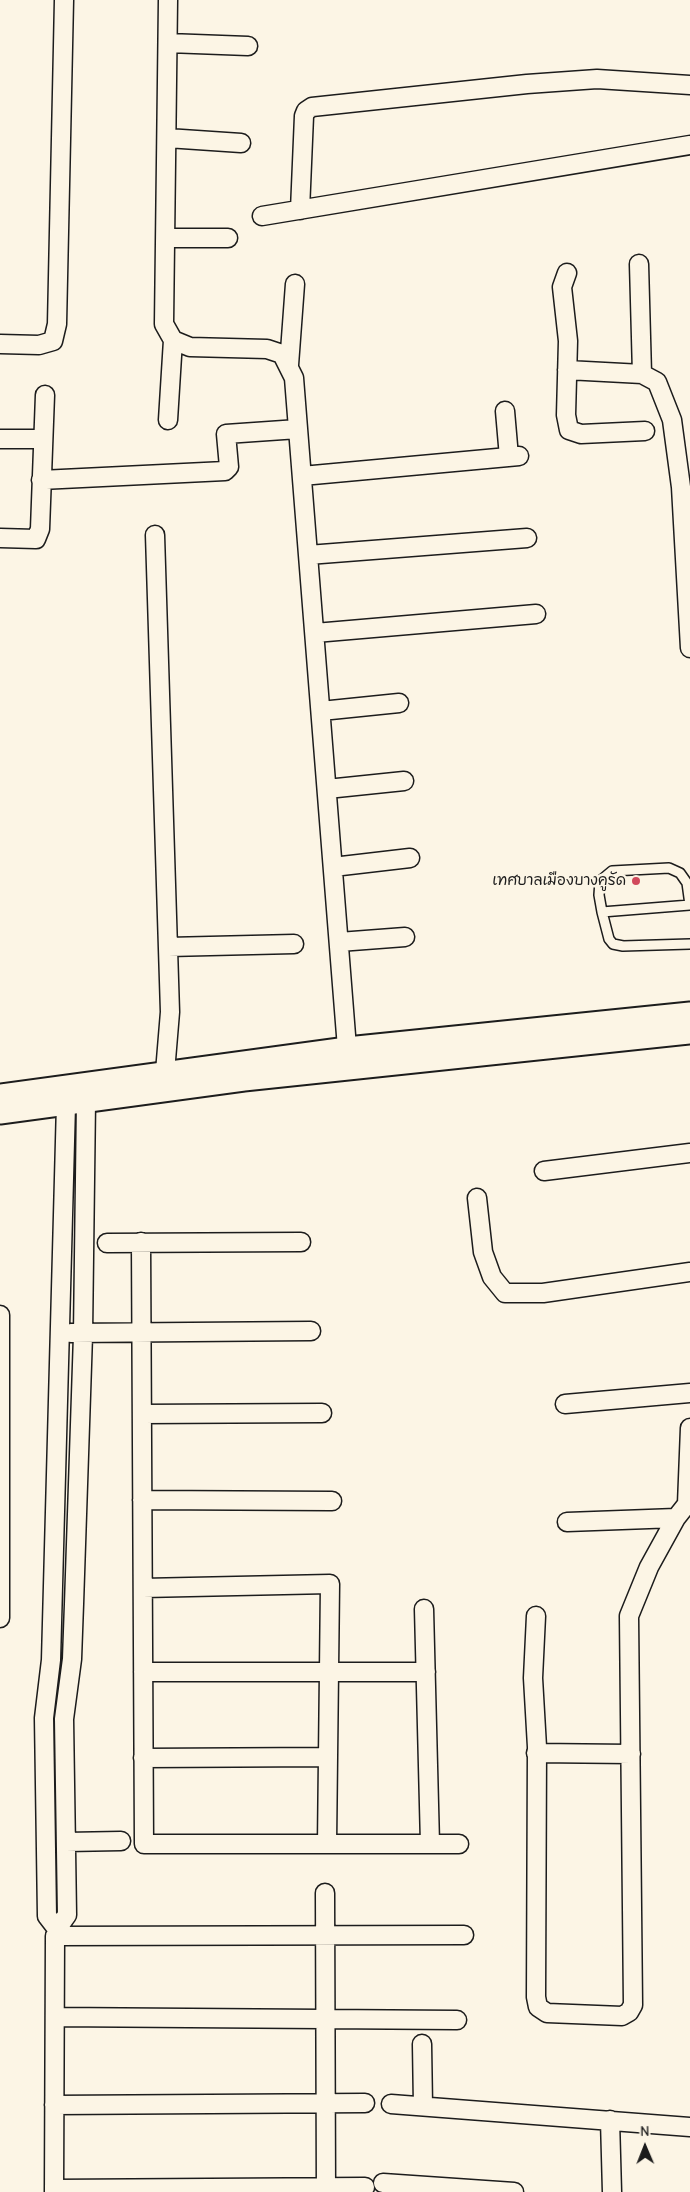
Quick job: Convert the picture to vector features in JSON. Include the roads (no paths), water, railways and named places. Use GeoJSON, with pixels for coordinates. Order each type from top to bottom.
{"type":"FeatureCollection","features":[{"type":"Feature","properties":{"kind":"street"},"geometry":{"type":"LineString","coordinates":[[0,344],[39,345],[54,341],[57,324],[64,0]]}},
{"type":"Feature","properties":{"kind":"street"},"geometry":{"type":"LineString","coordinates":[[168,0],[164,324],[173,340],[168,420]]}},
{"type":"Feature","properties":{"kind":"street"},"geometry":{"type":"LineString","coordinates":[[168,43],[248,46]]}},
{"type":"Feature","properties":{"kind":"street"},"geometry":{"type":"LineString","coordinates":[[300,210],[304,116],[306,111],[312,107],[527,84],[596,79],[690,86]]}},
{"type":"Feature","properties":{"kind":"street"},"geometry":{"type":"LineString","coordinates":[[167,138],[241,143]]}},
{"type":"Feature","properties":{"kind":"street"},"geometry":{"type":"LineString","coordinates":[[262,216],[690,145]]}},
{"type":"Feature","properties":{"kind":"street"},"geometry":{"type":"LineString","coordinates":[[166,238],[228,238]]}},
{"type":"Feature","properties":{"kind":"street"},"geometry":{"type":"LineString","coordinates":[[639,264],[642,374]]}},
{"type":"Feature","properties":{"kind":"street"},"geometry":{"type":"LineString","coordinates":[[567,273],[562,287],[568,341],[566,414],[569,430],[581,434],[645,431]]}},
{"type":"Feature","properties":{"kind":"street"},"geometry":{"type":"LineString","coordinates":[[289,365],[295,284]]}},
{"type":"Feature","properties":{"kind":"street"},"geometry":{"type":"LineString","coordinates":[[173,340],[190,347],[266,349],[282,354],[294,378],[348,1058]]}},
{"type":"Feature","properties":{"kind":"street"},"geometry":{"type":"LineString","coordinates":[[567,370],[642,374],[657,382],[672,420],[680,487],[690,648]]}},
{"type":"Feature","properties":{"kind":"street"},"geometry":{"type":"LineString","coordinates":[[0,538],[36,539],[40,529],[45,395]]}},
{"type":"Feature","properties":{"kind":"street"},"geometry":{"type":"LineString","coordinates":[[302,476],[514,457],[505,411]]}},
{"type":"Feature","properties":{"kind":"street"},"geometry":{"type":"LineString","coordinates":[[41,480],[225,471],[229,467],[226,434],[298,429]]}},
{"type":"Feature","properties":{"kind":"street"},"geometry":{"type":"LineString","coordinates":[[0,439],[43,439]]}},
{"type":"Feature","properties":{"kind":"street"},"geometry":{"type":"LineString","coordinates":[[155,535],[170,1012],[165,1072]]}},
{"type":"Feature","properties":{"kind":"street"},"geometry":{"type":"LineString","coordinates":[[308,555],[527,538]]}},
{"type":"Feature","properties":{"kind":"street"},"geometry":{"type":"LineString","coordinates":[[314,633],[536,614]]}},
{"type":"Feature","properties":{"kind":"street"},"geometry":{"type":"LineString","coordinates":[[321,711],[399,703]]}},
{"type":"Feature","properties":{"kind":"street"},"geometry":{"type":"LineString","coordinates":[[327,790],[404,781]]}},
{"type":"Feature","properties":{"kind":"street"},"geometry":{"type":"LineString","coordinates":[[333,867],[410,858]]}},
{"type":"Feature","properties":{"kind":"street"},"geometry":{"type":"LineString","coordinates":[[339,942],[405,937]]}},
{"type":"Feature","properties":{"kind":"street"},"geometry":{"type":"LineString","coordinates":[[168,948],[294,944]]}},
{"type":"Feature","properties":{"kind":"street"},"geometry":{"type":"LineString","coordinates":[[0,1113],[244,1080],[348,1058],[690,1013]]}},
{"type":"Feature","properties":{"kind":"street"},"geometry":{"type":"LineString","coordinates":[[0,1095],[165,1072],[690,1033]]}},
{"type":"Feature","properties":{"kind":"street"},"geometry":{"type":"LineString","coordinates":[[56,1932],[68,1915],[64,1719],[72,1658],[83,1333],[76,1103]]}},
{"type":"Feature","properties":{"kind":"street"},"geometry":{"type":"LineString","coordinates":[[76,1103],[60,1333],[51,1660],[44,1718],[47,1916],[56,1932],[54,2190],[326,2190],[365,2187]]}},
{"type":"Feature","properties":{"kind":"street"},"geometry":{"type":"LineString","coordinates":[[544,1171],[690,1153]]}},
{"type":"Feature","properties":{"kind":"street"},"geometry":{"type":"LineString","coordinates":[[477,1198],[482,1252],[492,1277],[505,1293],[543,1292],[690,1272]]}},
{"type":"Feature","properties":{"kind":"street"},"geometry":{"type":"LineString","coordinates":[[141,1242],[144,1844],[459,1844]]}},
{"type":"Feature","properties":{"kind":"street"},"geometry":{"type":"LineString","coordinates":[[107,1243],[301,1242]]}},
{"type":"Feature","properties":{"kind":"street"},"geometry":{"type":"LineString","coordinates":[[0,1315],[0,1618]]}},
{"type":"Feature","properties":{"kind":"street"},"geometry":{"type":"LineString","coordinates":[[60,1333],[311,1331]]}},
{"type":"Feature","properties":{"kind":"street"},"geometry":{"type":"LineString","coordinates":[[565,1404],[690,1393]]}},
{"type":"Feature","properties":{"kind":"street"},"geometry":{"type":"LineString","coordinates":[[142,1414],[322,1414]]}},
{"type":"Feature","properties":{"kind":"street"},"geometry":{"type":"LineString","coordinates":[[536,1616],[533,1678],[536,1753],[536,1997],[538,2007],[547,2013],[622,2016],[629,2012],[633,2005],[629,1616],[649,1567],[676,1518],[689,1504],[690,1428]]}},
{"type":"Feature","properties":{"kind":"street"},"geometry":{"type":"LineString","coordinates":[[142,1500],[332,1501]]}},
{"type":"Feature","properties":{"kind":"street"},"geometry":{"type":"LineString","coordinates":[[567,1522],[676,1518]]}},
{"type":"Feature","properties":{"kind":"street"},"geometry":{"type":"LineString","coordinates":[[53,1564],[76,1564]]}},
{"type":"Feature","properties":{"kind":"street"},"geometry":{"type":"LineString","coordinates":[[143,1588],[330,1584],[328,1844]]}},
{"type":"Feature","properties":{"kind":"street"},"geometry":{"type":"LineString","coordinates":[[52,1603],[74,1604]]}},
{"type":"Feature","properties":{"kind":"street"},"geometry":{"type":"LineString","coordinates":[[424,1608],[430,1844]]}},
{"type":"Feature","properties":{"kind":"street"},"geometry":{"type":"LineString","coordinates":[[143,1672],[426,1672]]}},
{"type":"Feature","properties":{"kind":"street"},"geometry":{"type":"LineString","coordinates":[[536,1753],[631,1754]]}},
{"type":"Feature","properties":{"kind":"street"},"geometry":{"type":"LineString","coordinates":[[143,1758],[328,1757]]}},
{"type":"Feature","properties":{"kind":"street"},"geometry":{"type":"LineString","coordinates":[[66,1842],[121,1841]]}},
{"type":"Feature","properties":{"kind":"street"},"geometry":{"type":"LineString","coordinates":[[325,1893],[326,2190]]}},
{"type":"Feature","properties":{"kind":"street"},"geometry":{"type":"LineString","coordinates":[[56,1932],[464,1935]]}},
{"type":"Feature","properties":{"kind":"street"},"geometry":{"type":"LineString","coordinates":[[55,2017],[457,2020]]}},
{"type":"Feature","properties":{"kind":"street"},"geometry":{"type":"LineString","coordinates":[[422,2044],[423,2106]]}},
{"type":"Feature","properties":{"kind":"street"},"geometry":{"type":"LineString","coordinates":[[54,2105],[365,2103]]}},
{"type":"Feature","properties":{"kind":"street"},"geometry":{"type":"LineString","coordinates":[[391,2104],[690,2127]]}},
{"type":"Feature","properties":{"kind":"street"},"geometry":{"type":"LineString","coordinates":[[610,2120],[612,2192]]}},
{"type":"Feature","properties":{"kind":"street"},"geometry":{"type":"LineString","coordinates":[[383,2183],[514,2192]]}},
{"type":"Feature","properties":{"kind":"lane"},"geometry":{"type":"LineString","coordinates":[[602,912],[690,905],[687,883],[680,873],[669,868],[612,871],[600,881],[599,895],[602,912],[609,939],[613,944],[623,946],[690,944]]}},
{"type":"Feature","properties":{"kind":"place","name":"เทศบาลเมืองบางคูรัด"},"geometry":{"type":"Point","coordinates":[636,881]}}]}
